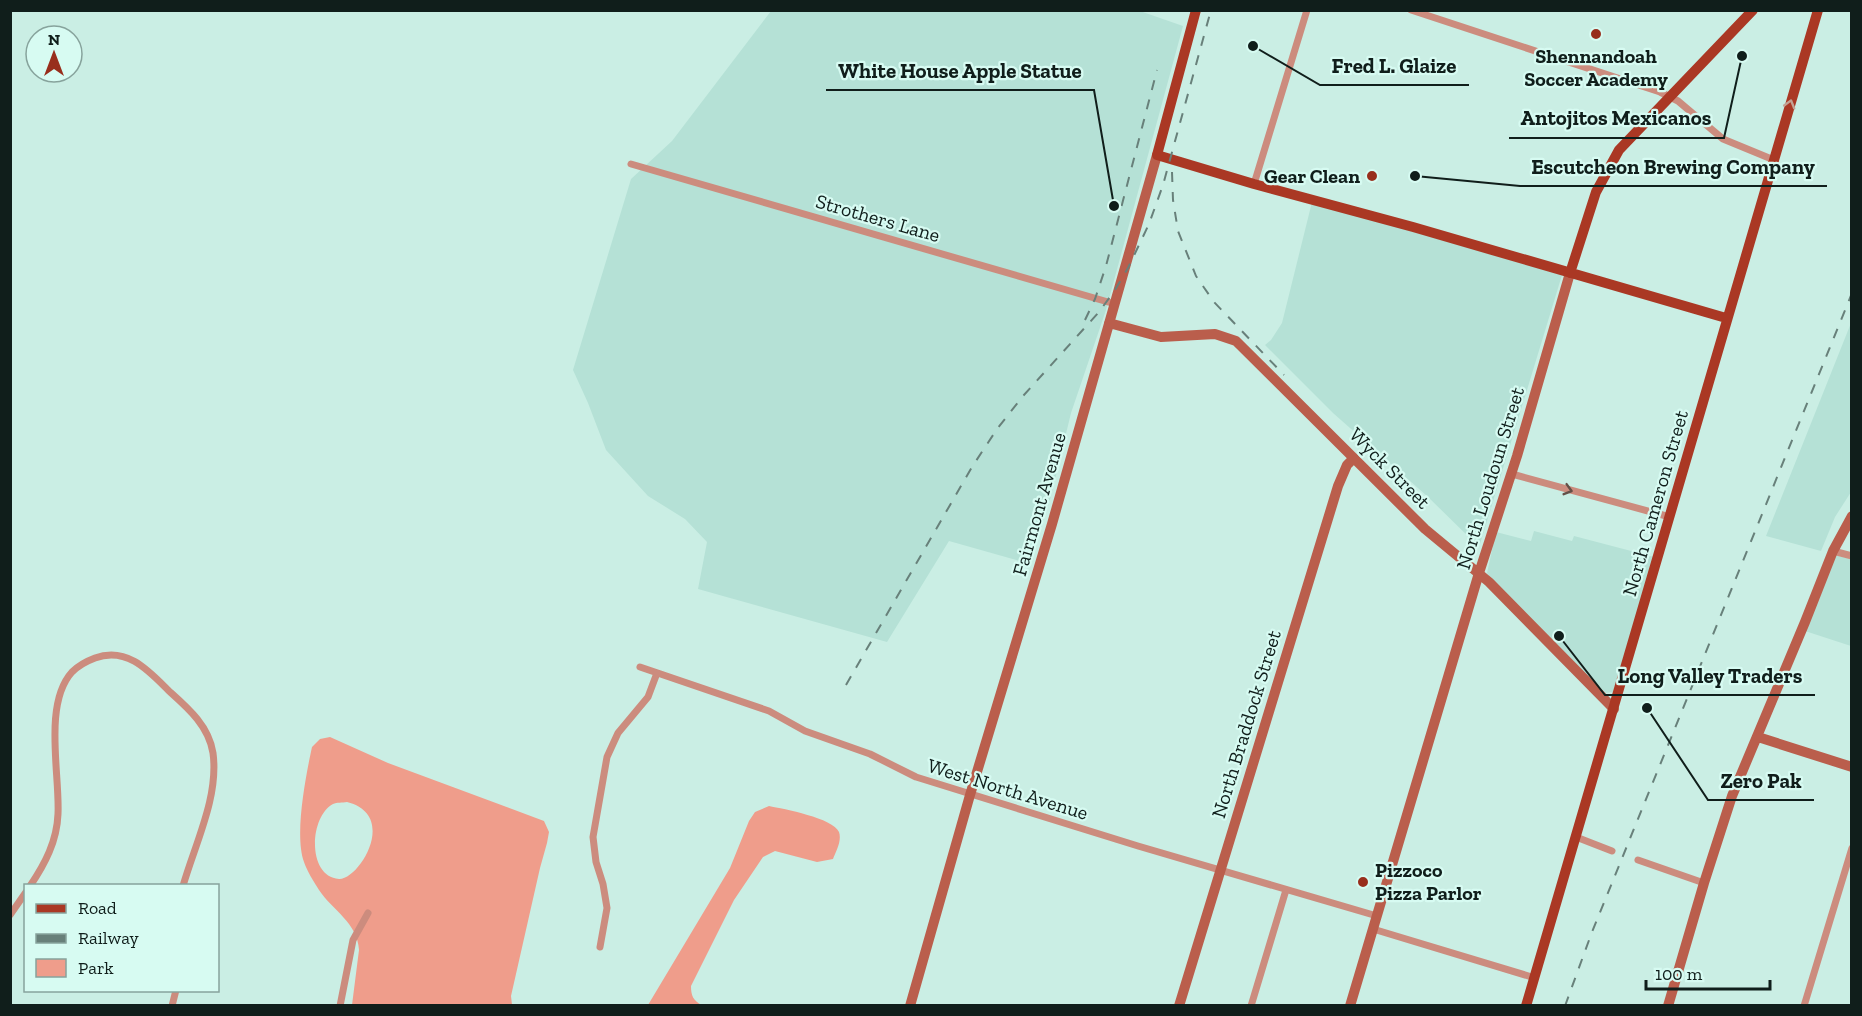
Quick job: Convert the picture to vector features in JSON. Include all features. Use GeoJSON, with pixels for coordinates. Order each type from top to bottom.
{"type":"FeatureCollection","features":[{"type":"Feature","properties":{"kind":"main road","name":"Fairmont Avenue"},"geometry":{"type":"LineString","coordinates":[[1157,155],[1196,10]]}},
{"type":"Feature","properties":{"kind":"main road","name":"North Loudoun Street"},"geometry":{"type":"LineString","coordinates":[[1570,273],[1596,192],[1610,162],[1634,132],[1753,10]]}},
{"type":"Feature","properties":{"kind":"main road","name":"North Cameron Street"},"geometry":{"type":"LineString","coordinates":[[1526,1005],[1818,10]]}},
{"type":"Feature","properties":{"kind":"main road"},"geometry":{"type":"LineString","coordinates":[[1157,155],[1726,318]]}},
{"type":"Feature","properties":{"kind":"street"},"geometry":{"type":"LineString","coordinates":[[1254,184],[1307,10]]}},
{"type":"Feature","properties":{"kind":"street"},"geometry":{"type":"LineString","coordinates":[[1411,10],[1670,96],[1722,139],[1774,160]]}},
{"type":"Feature","properties":{"kind":"street","name":"Fairmont Avenue"},"geometry":{"type":"LineString","coordinates":[[910,1005],[970,795],[1049,534],[1157,155]]}},
{"type":"Feature","properties":{"kind":"street","name":"Strothers Lane"},"geometry":{"type":"LineString","coordinates":[[631,164],[1115,304]]}},
{"type":"Feature","properties":{"kind":"street","name":"North Loudoun Street"},"geometry":{"type":"LineString","coordinates":[[1350,1005],[1479,573],[1512,474],[1570,273]]}},
{"type":"Feature","properties":{"kind":"street","name":"Wyck Street"},"geometry":{"type":"LineString","coordinates":[[1110,323],[1154,336],[1173,338],[1215,334],[1236,340],[1425,529],[1479,573],[1614,709]]}},
{"type":"Feature","properties":{"kind":"street","name":"North Braddock Street"},"geometry":{"type":"LineString","coordinates":[[1179,1005],[1338,486],[1347,465],[1354,458]]}},
{"type":"Feature","properties":{"kind":"street"},"geometry":{"type":"LineString","coordinates":[[1512,474],[1670,517]]}},
{"type":"Feature","properties":{"kind":"street"},"geometry":{"type":"LineString","coordinates":[[1668,1005],[1732,796],[1833,551],[1851,516]]}},
{"type":"Feature","properties":{"kind":"street"},"geometry":{"type":"LineString","coordinates":[[1833,551],[1851,556]]}},
{"type":"Feature","properties":{"kind":"street"},"geometry":{"type":"LineString","coordinates":[[31,884],[44,863],[56,833],[58,800],[55,747],[62,690],[68,678],[80,665],[107,655],[124,656],[142,666],[188,708],[202,726],[210,742],[214,767],[208,804],[183,884]]}},
{"type":"Feature","properties":{"kind":"street","name":"West North Avenue"},"geometry":{"type":"LineString","coordinates":[[640,668],[769,711],[805,731],[870,754],[916,777],[1377,916]]}},
{"type":"Feature","properties":{"kind":"street"},"geometry":{"type":"LineString","coordinates":[[600,947],[607,908],[596,862],[593,837],[607,758],[618,733],[648,697],[657,673]]}},
{"type":"Feature","properties":{"kind":"street"},"geometry":{"type":"LineString","coordinates":[[1758,737],[1851,766]]}},
{"type":"Feature","properties":{"kind":"street"},"geometry":{"type":"LineString","coordinates":[[1576,837],[1612,851]]}},
{"type":"Feature","properties":{"kind":"street"},"geometry":{"type":"LineString","coordinates":[[1804,1005],[1851,848]]}},
{"type":"Feature","properties":{"kind":"street"},"geometry":{"type":"LineString","coordinates":[[1638,860],[1704,883]]}},
{"type":"Feature","properties":{"kind":"street"},"geometry":{"type":"LineString","coordinates":[[1251,1005],[1286,890]]}},
{"type":"Feature","properties":{"kind":"street"},"geometry":{"type":"LineString","coordinates":[[10,915],[24,895]]}},
{"type":"Feature","properties":{"kind":"street"},"geometry":{"type":"LineString","coordinates":[[340,1005],[353,940],[368,913]]}},
{"type":"Feature","properties":{"kind":"street"},"geometry":{"type":"LineString","coordinates":[[1373,929],[1535,978]]}},
{"type":"Feature","properties":{"kind":"shaded area"},"geometry":{"type":"Polygon","coordinates":[[[1137,10],[1183,26],[1106,310],[1071,413],[1051,496],[1030,564],[949,541],[887,642],[698,589],[707,542],[685,519],[648,496],[606,450],[573,370],[631,179],[672,141],[771,11],[1137,10]]]}},
{"type":"Feature","properties":{"kind":"shaded area"},"geometry":{"type":"Polygon","coordinates":[[[1312,202],[1562,275],[1480,544],[1476,544],[1427,496],[1333,413],[1265,345],[1282,323],[1312,202]]]}},
{"type":"Feature","properties":{"kind":"shaded area"},"geometry":{"type":"Polygon","coordinates":[[[1851,323],[1851,492],[1835,517],[1821,551],[1766,536],[1851,323]]]}},
{"type":"Feature","properties":{"kind":"shaded area"},"geometry":{"type":"Polygon","coordinates":[[[1534,531],[1572,541],[1574,536],[1654,557],[1613,692],[1605,693],[1495,584],[1487,573],[1496,532],[1531,541],[1534,531]]]}},
{"type":"Feature","properties":{"kind":"shaded area"},"geometry":{"type":"Polygon","coordinates":[[[1835,555],[1851,559],[1851,646],[1805,631],[1835,555]]]}},
{"type":"Feature","properties":{"kind":"green space"},"geometry":{"type":"Polygon","coordinates":[[[330,737],[388,763],[544,821],[549,832],[511,996],[512,1005],[352,1005],[359,950],[357,940],[344,917],[317,887],[305,865],[301,850],[302,805],[307,773],[312,747],[320,739],[330,737]],[[347,802],[335,803],[325,811],[319,821],[315,846],[317,858],[321,868],[329,876],[339,879],[347,877],[364,859],[373,832],[370,820],[362,809],[347,802]]]}},
{"type":"Feature","properties":{"kind":"green space"},"geometry":{"type":"Polygon","coordinates":[[[769,806],[818,818],[835,827],[840,839],[833,859],[817,862],[775,851],[763,857],[734,900],[691,986],[693,997],[702,1005],[648,1005],[730,868],[749,821],[755,812],[769,806]]]}},
{"type":"Feature","properties":{"kind":"railway"},"geometry":{"type":"LineString","coordinates":[[846,685],[972,467],[997,429],[1023,396],[1099,312],[1128,268],[1149,224],[1163,185],[1211,10]]}},
{"type":"Feature","properties":{"kind":"railway"},"geometry":{"type":"LineString","coordinates":[[1085,320],[1106,266],[1157,70]]}},
{"type":"Feature","properties":{"kind":"railway"},"geometry":{"type":"LineString","coordinates":[[1172,172],[1173,200],[1178,231],[1196,276],[1214,302],[1284,375]]}},
{"type":"Feature","properties":{"kind":"railway"},"geometry":{"type":"LineString","coordinates":[[1565,1006],[1592,932],[1852,293]]}},
{"type":"Feature","properties":{"kind":"place","name":"Shennandoah Soccer Academy"},"geometry":{"type":"Point","coordinates":[1596,34]}},
{"type":"Feature","properties":{"kind":"place","name":"Fred L. Glaize"},"geometry":{"type":"Point","coordinates":[1253,46]}},
{"type":"Feature","properties":{"kind":"place","name":"Antojitos Mexicanos"},"geometry":{"type":"Point","coordinates":[1742,56]}},
{"type":"Feature","properties":{"kind":"place","name":"Gear Clean"},"geometry":{"type":"Point","coordinates":[1372,176]}},
{"type":"Feature","properties":{"kind":"place","name":"Escutcheon Brewing Company"},"geometry":{"type":"Point","coordinates":[1415,176]}},
{"type":"Feature","properties":{"kind":"place","name":"White House Apple Statue"},"geometry":{"type":"Point","coordinates":[1114,206]}},
{"type":"Feature","properties":{"kind":"place","name":"Long Valley Traders"},"geometry":{"type":"Point","coordinates":[1559,636]}},
{"type":"Feature","properties":{"kind":"place","name":"Zero Pak"},"geometry":{"type":"Point","coordinates":[1647,708]}},
{"type":"Feature","properties":{"kind":"place","name":"Pizzoco Pizza Parlor"},"geometry":{"type":"Point","coordinates":[1363,882]}}]}
